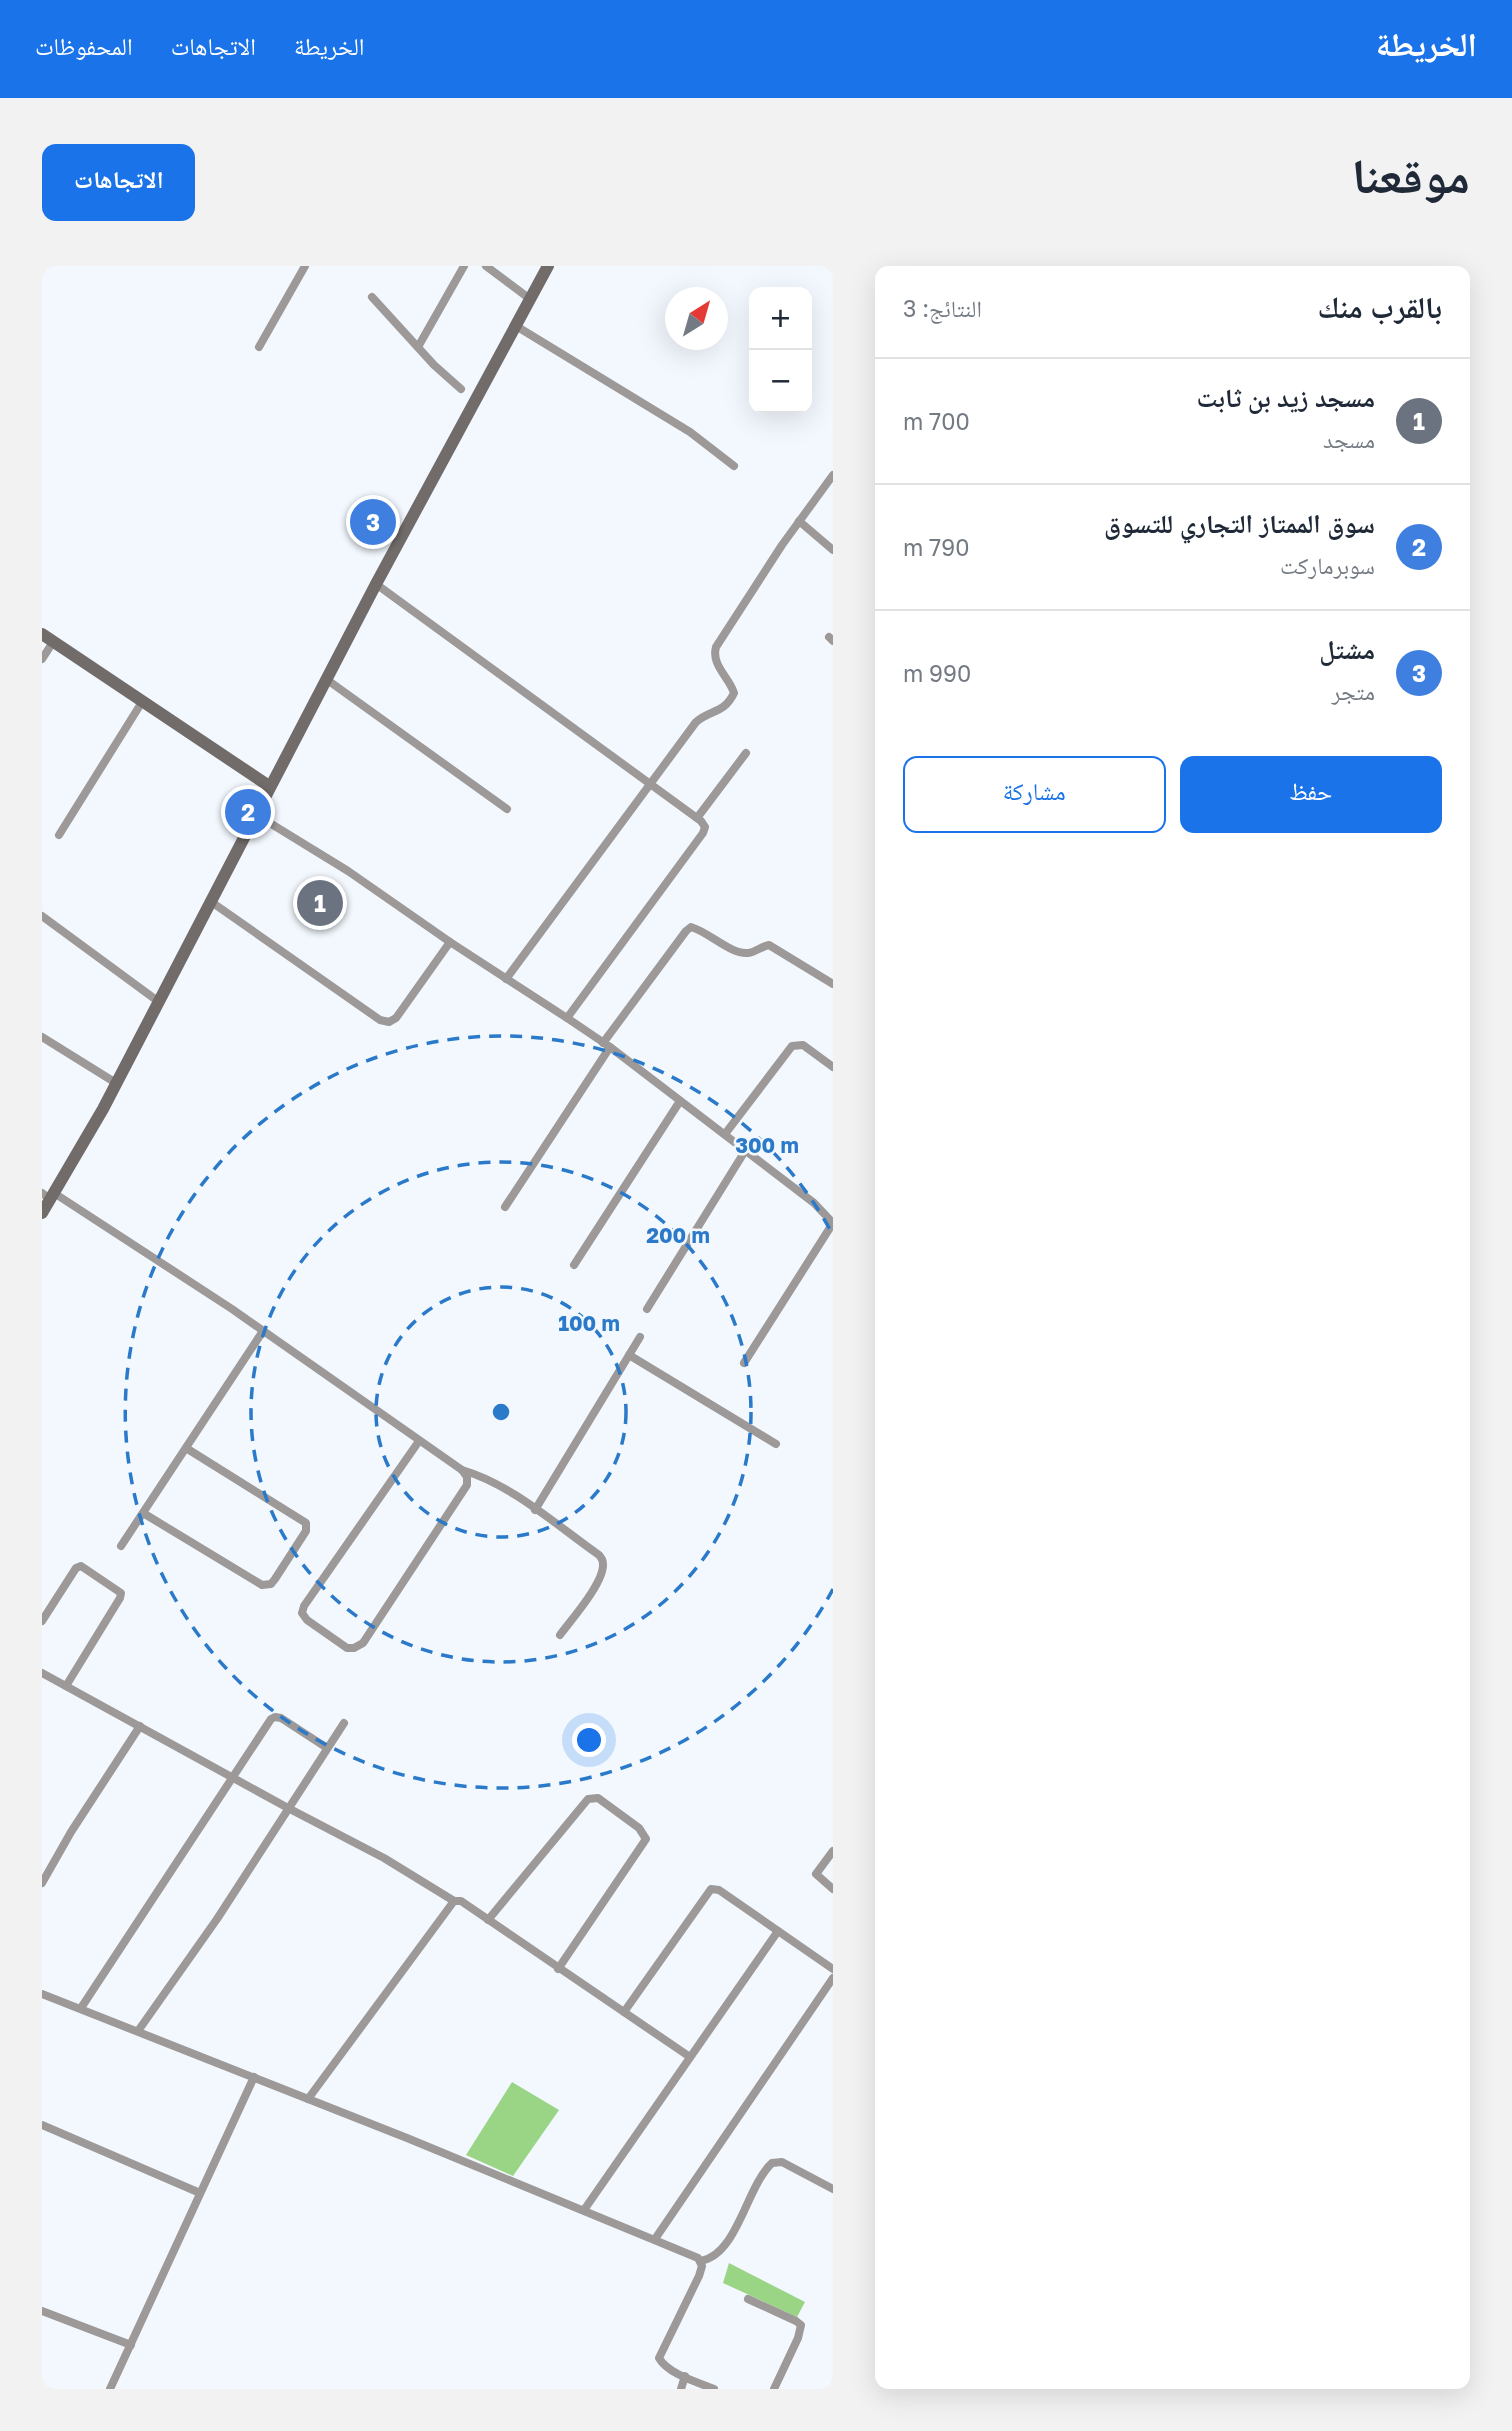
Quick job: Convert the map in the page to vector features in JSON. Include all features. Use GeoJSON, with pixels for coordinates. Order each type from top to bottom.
{"type":"FeatureCollection","features":[{"type":"Feature","properties":{"kind":"main road"},"geometry":{"type":"LineString","coordinates":[[42,1213],[49,1195],[116,1083],[254,814],[548,266]]}},
{"type":"Feature","properties":{"kind":"main road"},"geometry":{"type":"LineString","coordinates":[[48,638],[269,786]]}},
{"type":"Feature","properties":{"kind":"street"},"geometry":{"type":"LineString","coordinates":[[259,347],[305,266]]}},
{"type":"Feature","properties":{"kind":"street"},"geometry":{"type":"LineString","coordinates":[[418,347],[464,266]]}},
{"type":"Feature","properties":{"kind":"street"},"geometry":{"type":"LineString","coordinates":[[486,266],[530,299]]}},
{"type":"Feature","properties":{"kind":"street"},"geometry":{"type":"LineString","coordinates":[[372,297],[437,368],[461,389]]}},
{"type":"Feature","properties":{"kind":"street"},"geometry":{"type":"LineString","coordinates":[[516,326],[690,432],[734,466]]}},
{"type":"Feature","properties":{"kind":"street"},"geometry":{"type":"LineString","coordinates":[[506,979],[696,722],[704,715],[723,709],[729,703],[734,693],[731,683],[715,662],[716,647],[799,521],[833,475]]}},
{"type":"Feature","properties":{"kind":"street"},"geometry":{"type":"LineString","coordinates":[[799,521],[833,550]]}},
{"type":"Feature","properties":{"kind":"street"},"geometry":{"type":"LineString","coordinates":[[376,584],[697,818],[705,827],[567,1018]]}},
{"type":"Feature","properties":{"kind":"street"},"geometry":{"type":"LineString","coordinates":[[42,659],[48,638]]}},
{"type":"Feature","properties":{"kind":"street"},"geometry":{"type":"LineString","coordinates":[[326,679],[508,809]]}},
{"type":"Feature","properties":{"kind":"street"},"geometry":{"type":"LineString","coordinates":[[59,835],[142,702]]}},
{"type":"Feature","properties":{"kind":"street"},"geometry":{"type":"LineString","coordinates":[[697,818],[746,753]]}},
{"type":"Feature","properties":{"kind":"street"},"geometry":{"type":"LineString","coordinates":[[254,814],[348,871],[606,1045],[814,1203],[833,1223],[744,1363]]}},
{"type":"Feature","properties":{"kind":"street"},"geometry":{"type":"LineString","coordinates":[[210,901],[380,1020],[389,1022],[396,1018],[450,942]]}},
{"type":"Feature","properties":{"kind":"street"},"geometry":{"type":"LineString","coordinates":[[42,916],[159,1002]]}},
{"type":"Feature","properties":{"kind":"street"},"geometry":{"type":"LineString","coordinates":[[505,1207],[606,1045],[691,927],[702,930],[741,953],[750,953],[769,945],[833,984]]}},
{"type":"Feature","properties":{"kind":"street"},"geometry":{"type":"LineString","coordinates":[[42,1037],[116,1083]]}},
{"type":"Feature","properties":{"kind":"street"},"geometry":{"type":"LineString","coordinates":[[725,1134],[792,1046],[803,1045],[833,1067]]}},
{"type":"Feature","properties":{"kind":"street"},"geometry":{"type":"LineString","coordinates":[[574,1265],[680,1101]]}},
{"type":"Feature","properties":{"kind":"street"},"geometry":{"type":"LineString","coordinates":[[647,1309],[745,1151]]}},
{"type":"Feature","properties":{"kind":"street"},"geometry":{"type":"LineString","coordinates":[[49,1195],[263,1331],[462,1471],[467,1477],[467,1485],[363,1643],[347,1648],[307,1620],[302,1613],[304,1606],[419,1441]]}},
{"type":"Feature","properties":{"kind":"street"},"geometry":{"type":"LineString","coordinates":[[121,1546],[263,1331]]}},
{"type":"Feature","properties":{"kind":"street"},"geometry":{"type":"LineString","coordinates":[[535,1510],[640,1337]]}},
{"type":"Feature","properties":{"kind":"street"},"geometry":{"type":"LineString","coordinates":[[629,1355],[776,1444]]}},
{"type":"Feature","properties":{"kind":"street"},"geometry":{"type":"LineString","coordinates":[[143,1513],[262,1584],[271,1584],[275,1579],[306,1531],[306,1523],[186,1448]]}},
{"type":"Feature","properties":{"kind":"street"},"geometry":{"type":"LineString","coordinates":[[462,1471],[489,1480],[603,1560],[601,1573],[594,1587],[560,1635]]}},
{"type":"Feature","properties":{"kind":"street"},"geometry":{"type":"LineString","coordinates":[[42,1621],[76,1568],[81,1566],[121,1593],[66,1686]]}},
{"type":"Feature","properties":{"kind":"street"},"geometry":{"type":"LineString","coordinates":[[42,1674],[384,1858],[454,1900],[461,1901],[690,2057]]}},
{"type":"Feature","properties":{"kind":"street"},"geometry":{"type":"LineString","coordinates":[[80,2008],[271,1720],[275,1717],[327,1748]]}},
{"type":"Feature","properties":{"kind":"street"},"geometry":{"type":"LineString","coordinates":[[138,2031],[217,1919],[344,1723]]}},
{"type":"Feature","properties":{"kind":"street"},"geometry":{"type":"LineString","coordinates":[[42,1883],[71,1832],[139,1727]]}},
{"type":"Feature","properties":{"kind":"street"},"geometry":{"type":"LineString","coordinates":[[488,1920],[588,1799],[598,1798],[639,1828],[646,1839],[558,1969]]}},
{"type":"Feature","properties":{"kind":"street"},"geometry":{"type":"LineString","coordinates":[[833,1851],[817,1874],[833,1889]]}},
{"type":"Feature","properties":{"kind":"street"},"geometry":{"type":"LineString","coordinates":[[624,2012],[708,1891],[719,1891],[833,1969]]}},
{"type":"Feature","properties":{"kind":"street"},"geometry":{"type":"LineString","coordinates":[[308,2099],[454,1900]]}},
{"type":"Feature","properties":{"kind":"street"},"geometry":{"type":"LineString","coordinates":[[584,2210],[778,1931]]}},
{"type":"Feature","properties":{"kind":"street"},"geometry":{"type":"LineString","coordinates":[[655,2239],[833,1978]]}},
{"type":"Feature","properties":{"kind":"street"},"geometry":{"type":"LineString","coordinates":[[42,1994],[584,2210],[691,2254],[701,2261],[712,2259],[724,2247],[772,2163],[782,2162],[832,2187]]}},
{"type":"Feature","properties":{"kind":"street"},"geometry":{"type":"LineString","coordinates":[[110,2389],[254,2077]]}},
{"type":"Feature","properties":{"kind":"street"},"geometry":{"type":"LineString","coordinates":[[42,2124],[200,2193]]}},
{"type":"Feature","properties":{"kind":"street"},"geometry":{"type":"LineString","coordinates":[[701,2261],[699,2276],[659,2358],[662,2363],[685,2376],[714,2389]]}},
{"type":"Feature","properties":{"kind":"street"},"geometry":{"type":"LineString","coordinates":[[748,2299],[796,2320],[801,2325],[799,2338],[774,2389]]}},
{"type":"Feature","properties":{"kind":"street"},"geometry":{"type":"LineString","coordinates":[[42,2311],[131,2346]]}},
{"type":"Feature","properties":{"kind":"street"},"geometry":{"type":"LineString","coordinates":[[681,2389],[685,2376]]}},
{"type":"Feature","properties":{"kind":"green space"},"geometry":{"type":"Polygon","coordinates":[[[512,2082],[559,2110],[513,2176],[466,2155],[512,2082]]]}},
{"type":"Feature","properties":{"kind":"green space"},"geometry":{"type":"Polygon","coordinates":[[[729,2263],[805,2302],[797,2317],[723,2283],[729,2263]]]}},
{"type":"Feature","properties":{"kind":"place","name":"مشتل"},"geometry":{"type":"Point","coordinates":[373,522]}},
{"type":"Feature","properties":{"kind":"place","name":"سوق الممتاز التجاري للتسوق"},"geometry":{"type":"Point","coordinates":[248,812]}},
{"type":"Feature","properties":{"kind":"place","name":"مسجد زيد بن ثابت"},"geometry":{"type":"Point","coordinates":[320,903]}}]}
